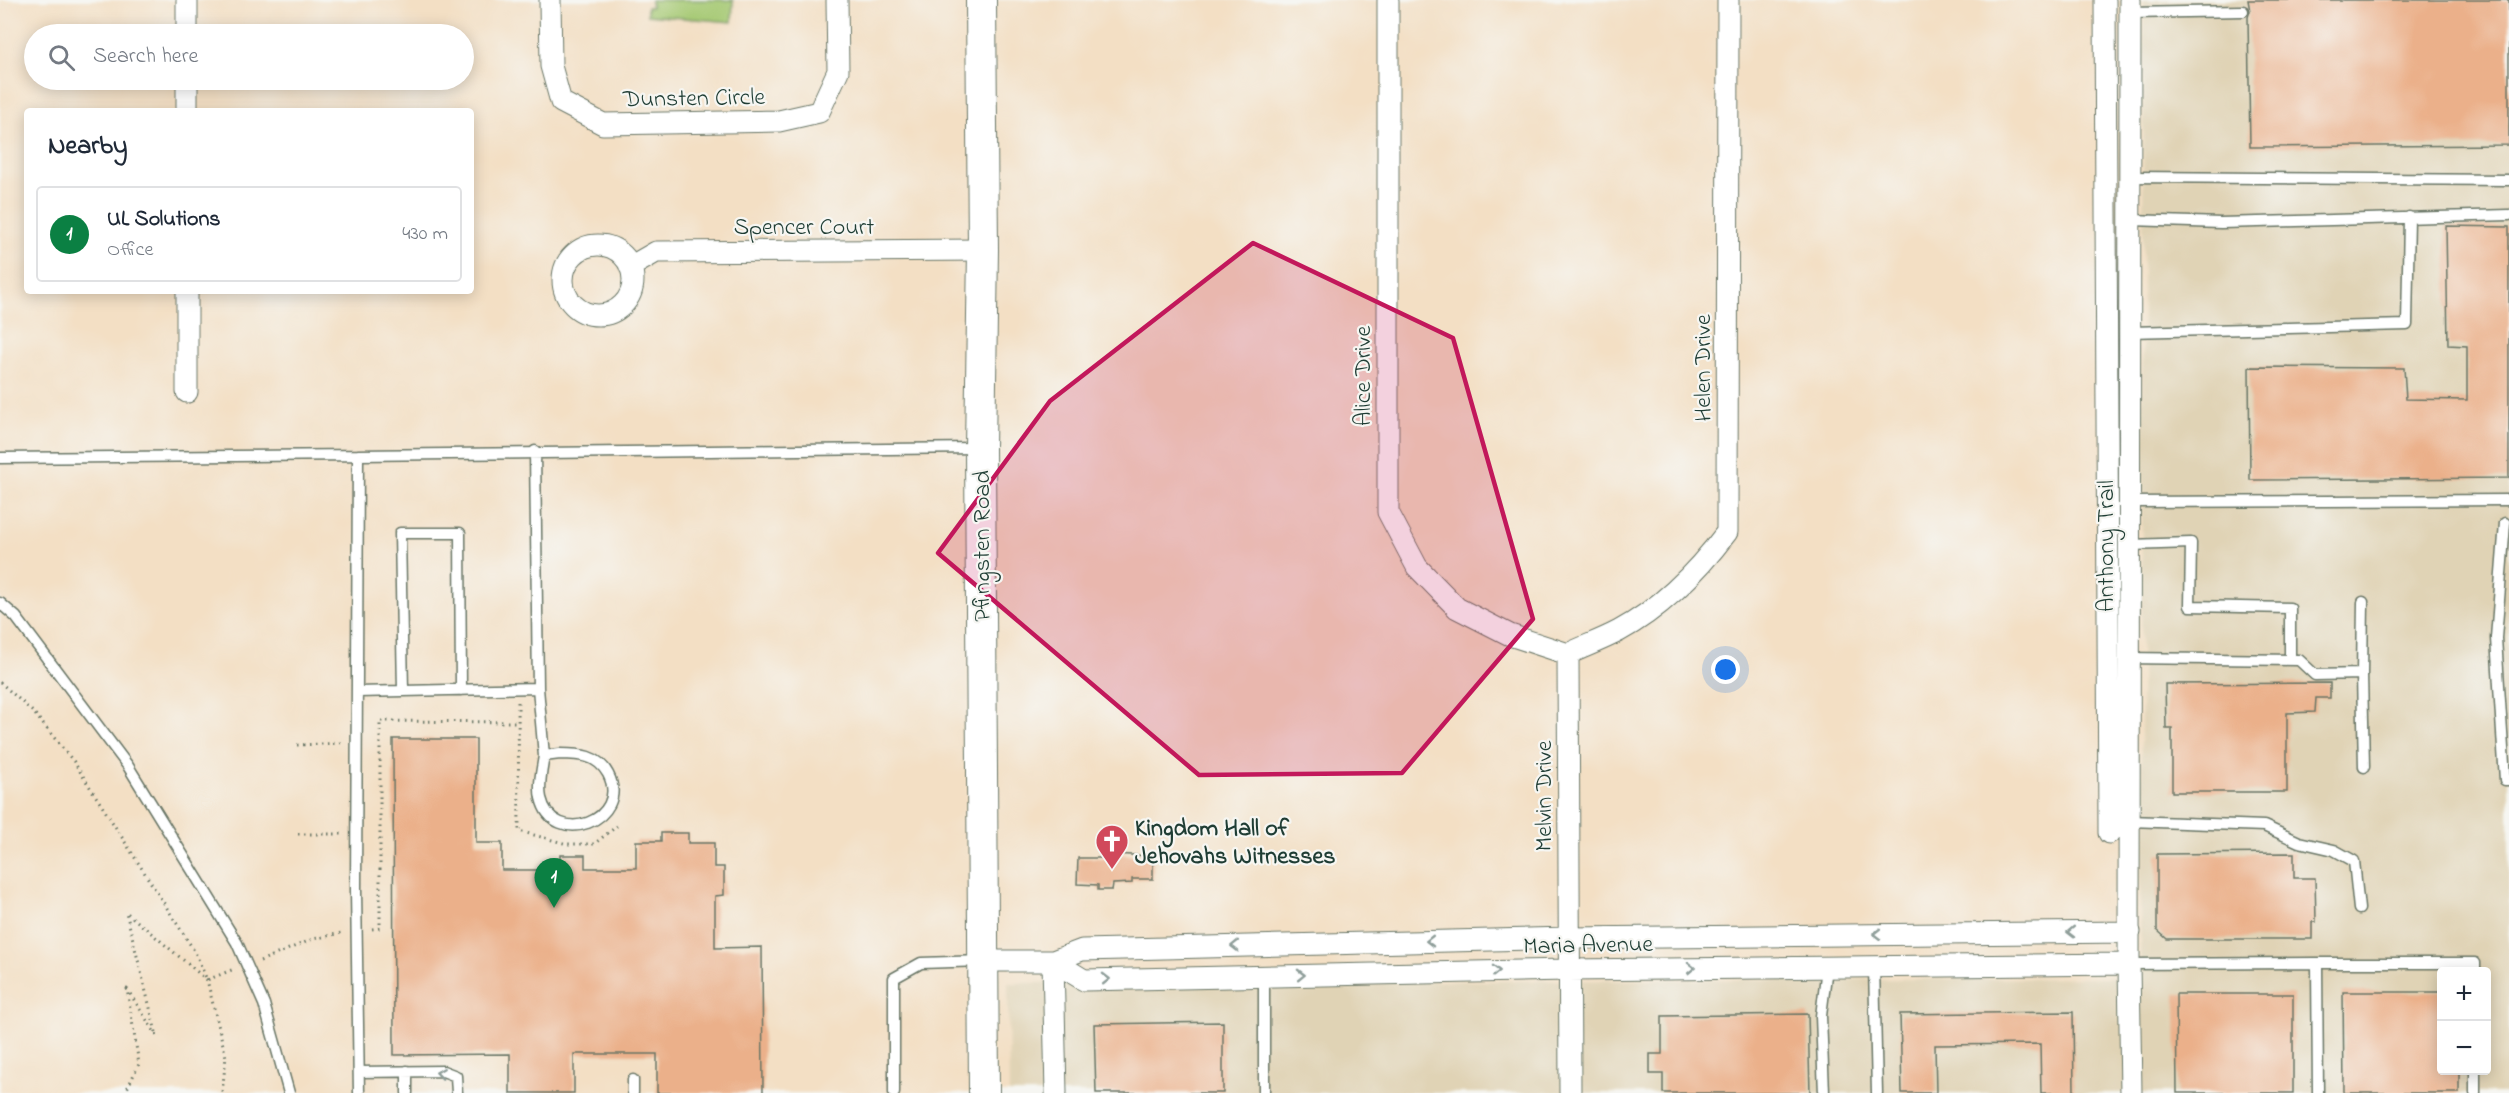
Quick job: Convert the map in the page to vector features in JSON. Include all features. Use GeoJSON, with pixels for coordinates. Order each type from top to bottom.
{"type":"FeatureCollection","features":[{"type":"Feature","properties":{"kind":"main road","name":"Pfingsten Road"},"geometry":{"type":"LineString","coordinates":[[981,0],[980,448],[984,1093]]}},
{"type":"Feature","properties":{"kind":"street"},"geometry":{"type":"LineString","coordinates":[[187,0],[187,24]]}},
{"type":"Feature","properties":{"kind":"street","name":"Dunsten Circle"},"geometry":{"type":"LineString","coordinates":[[550,0],[550,66],[561,102],[603,124],[779,121],[819,112],[838,71],[837,0]]}},
{"type":"Feature","properties":{"kind":"street","name":"Alice Drive"},"geometry":{"type":"LineString","coordinates":[[1388,0],[1388,512],[1417,567],[1457,608],[1510,635],[1568,654]]}},
{"type":"Feature","properties":{"kind":"street","name":"Helen Drive"},"geometry":{"type":"LineString","coordinates":[[1568,654],[1619,631],[1662,603],[1700,568],[1727,532],[1728,0]]}},
{"type":"Feature","properties":{"kind":"street","name":"Anthony Trail"},"geometry":{"type":"LineString","coordinates":[[2105,0],[2109,833]]}},
{"type":"Feature","properties":{"kind":"street","name":"Anthony Trail"},"geometry":{"type":"LineString","coordinates":[[2130,6],[2129,964],[2131,1093]]}},
{"type":"Feature","properties":{"kind":"street"},"geometry":{"type":"LineString","coordinates":[[187,90],[187,108]]}},
{"type":"Feature","properties":{"kind":"street","name":"Spencer Court"},"geometry":{"type":"LineString","coordinates":[[630,267],[656,252],[982,250]]}},
{"type":"Feature","properties":{"kind":"street"},"geometry":{"type":"LineString","coordinates":[[187,294],[188,392]]}},
{"type":"Feature","properties":{"kind":"street","name":"Melvin Drive"},"geometry":{"type":"LineString","coordinates":[[1568,654],[1570,1093]]}},
{"type":"Feature","properties":{"kind":"street","name":"Maria Avenue"},"geometry":{"type":"LineString","coordinates":[[983,961],[1053,961],[1082,950],[1569,938],[2130,932]]}},
{"type":"Feature","properties":{"kind":"street"},"geometry":{"type":"LineString","coordinates":[[1053,961],[1056,1093]]}},
{"type":"Feature","properties":{"kind":"street","name":"Maria Avenue"},"geometry":{"type":"LineString","coordinates":[[1053,961],[1084,980],[1568,970],[2129,964]]}},
{"type":"Feature","properties":{"kind":"lane"},"geometry":{"type":"LineString","coordinates":[[2130,6],[2243,11]]}},
{"type":"Feature","properties":{"kind":"lane"},"geometry":{"type":"LineString","coordinates":[[2131,177],[2509,180]]}},
{"type":"Feature","properties":{"kind":"lane"},"geometry":{"type":"LineString","coordinates":[[2131,220],[2221,223],[2509,215]]}},
{"type":"Feature","properties":{"kind":"lane"},"geometry":{"type":"LineString","coordinates":[[2130,332],[2407,325],[2409,218]]}},
{"type":"Feature","properties":{"kind":"lane"},"geometry":{"type":"LineString","coordinates":[[0,458],[980,448]]}},
{"type":"Feature","properties":{"kind":"lane"},"geometry":{"type":"LineString","coordinates":[[536,452],[537,688],[544,756],[540,797],[544,808],[562,823],[585,825],[596,820],[610,802],[612,790],[610,778],[604,767],[595,759],[584,755],[544,756]]}},
{"type":"Feature","properties":{"kind":"lane"},"geometry":{"type":"LineString","coordinates":[[358,454],[356,930],[359,1093]]}},
{"type":"Feature","properties":{"kind":"lane"},"geometry":{"type":"LineString","coordinates":[[2131,502],[2509,500]]}},
{"type":"Feature","properties":{"kind":"lane"},"geometry":{"type":"LineString","coordinates":[[2505,523],[2496,638],[2505,780],[2509,780]]}},
{"type":"Feature","properties":{"kind":"lane"},"geometry":{"type":"LineString","coordinates":[[403,691],[400,533],[460,533],[461,690]]}},
{"type":"Feature","properties":{"kind":"lane"},"geometry":{"type":"LineString","coordinates":[[2130,545],[2191,543],[2190,606],[2290,608],[2290,660]]}},
{"type":"Feature","properties":{"kind":"lane"},"geometry":{"type":"LineString","coordinates":[[2362,602],[2364,767]]}},
{"type":"Feature","properties":{"kind":"lane"},"geometry":{"type":"LineString","coordinates":[[0,603],[16,618],[37,644],[128,766],[198,876],[237,943],[264,1004],[289,1093]]}},
{"type":"Feature","properties":{"kind":"lane"},"geometry":{"type":"LineString","coordinates":[[2108,658],[2300,660],[2315,675],[2362,674]]}},
{"type":"Feature","properties":{"kind":"lane"},"geometry":{"type":"LineString","coordinates":[[357,692],[537,688]]}},
{"type":"Feature","properties":{"kind":"lane"},"geometry":{"type":"LineString","coordinates":[[2130,821],[2264,826],[2299,842],[2334,850],[2354,861],[2359,909]]}},
{"type":"Feature","properties":{"kind":"lane"},"geometry":{"type":"LineString","coordinates":[[894,1093],[894,978],[921,963],[983,961]]}},
{"type":"Feature","properties":{"kind":"lane"},"geometry":{"type":"LineString","coordinates":[[2317,963],[2318,1093]]}},
{"type":"Feature","properties":{"kind":"lane"},"geometry":{"type":"LineString","coordinates":[[2129,964],[2475,963],[2475,967]]}},
{"type":"Feature","properties":{"kind":"lane"},"geometry":{"type":"LineString","coordinates":[[1874,966],[1877,1093]]}},
{"type":"Feature","properties":{"kind":"lane"},"geometry":{"type":"LineString","coordinates":[[1824,1093],[1821,1016],[1827,967]]}},
{"type":"Feature","properties":{"kind":"lane"},"geometry":{"type":"LineString","coordinates":[[1264,976],[1264,1093]]}},
{"type":"Feature","properties":{"kind":"lane"},"geometry":{"type":"LineString","coordinates":[[407,1071],[407,1093]]}},
{"type":"Feature","properties":{"kind":"lane"},"geometry":{"type":"LineString","coordinates":[[359,1072],[443,1071],[456,1076],[457,1093]]}},
{"type":"Feature","properties":{"kind":"lane"},"geometry":{"type":"LineString","coordinates":[[2475,1075],[2475,1093]]}},
{"type":"Feature","properties":{"kind":"lane"},"geometry":{"type":"LineString","coordinates":[[633,1080],[633,1093]]}},
{"type":"Feature","properties":{"kind":"path"},"geometry":{"type":"LineString","coordinates":[[0,682],[34,713],[74,762],[195,952],[207,980],[225,1057],[222,1093]]}},
{"type":"Feature","properties":{"kind":"path"},"geometry":{"type":"LineString","coordinates":[[207,980],[246,963],[259,962],[313,939],[356,930],[380,928],[380,721],[519,722]]}},
{"type":"Feature","properties":{"kind":"path"},"geometry":{"type":"LineString","coordinates":[[297,745],[381,743]]}},
{"type":"Feature","properties":{"kind":"path"},"geometry":{"type":"LineString","coordinates":[[298,834],[380,834]]}},
{"type":"Feature","properties":{"kind":"path"},"geometry":{"type":"LineString","coordinates":[[125,1093],[139,1064],[127,989],[157,1036],[126,912],[207,980]]}},
{"type":"Feature","properties":{"kind":"highlighted area"},"geometry":{"type":"Polygon","coordinates":[[[1253,243],[1453,338],[1533,619],[1402,773],[1199,775],[938,553],[1050,401],[1253,243]]]}},
{"type":"Feature","properties":{"kind":"shaded area"},"geometry":{"type":"Polygon","coordinates":[[[2144,0],[2509,0],[2509,1093],[1009,1093],[1008,983],[2140,978],[2144,0]]]}},
{"type":"Feature","properties":{"kind":"green space"},"geometry":{"type":"Polygon","coordinates":[[[651,0],[733,0],[732,22],[647,15],[647,7],[651,7],[651,0]]]}},
{"type":"Feature","properties":{"kind":"building"},"geometry":{"type":"Polygon","coordinates":[[[2248,0],[2509,0],[2509,145],[2250,147],[2248,17],[2250,11],[2248,0]]]}},
{"type":"Feature","properties":{"kind":"building"},"geometry":{"type":"Polygon","coordinates":[[[2446,226],[2509,227],[2509,478],[2250,480],[2249,367],[2404,368],[2406,399],[2467,400],[2467,346],[2448,345],[2446,226]]]}},
{"type":"Feature","properties":{"kind":"building"},"geometry":{"type":"Polygon","coordinates":[[[2330,683],[2330,698],[2316,698],[2315,712],[2287,713],[2287,792],[2172,792],[2172,729],[2166,729],[2165,684],[2330,683]]]}},
{"type":"Feature","properties":{"kind":"building"},"geometry":{"type":"Polygon","coordinates":[[[393,739],[476,739],[476,843],[502,843],[502,870],[560,870],[560,855],[585,855],[585,868],[636,868],[636,841],[661,841],[661,833],[688,833],[688,843],[714,843],[714,867],[724,867],[724,895],[715,896],[715,948],[762,947],[763,1093],[657,1093],[657,1054],[574,1054],[574,1093],[510,1093],[510,1054],[394,1055],[393,739]]]}},
{"type":"Feature","properties":{"kind":"building"},"geometry":{"type":"Polygon","coordinates":[[[2294,853],[2294,878],[2315,878],[2316,922],[2312,922],[2312,939],[2167,939],[2157,930],[2157,854],[2294,853]]]}},
{"type":"Feature","properties":{"kind":"building","name":"Kingdom Hall of Jehovahs Witnesses"},"geometry":{"type":"Polygon","coordinates":[[[1110,854],[1153,856],[1153,879],[1132,879],[1132,883],[1113,884],[1112,890],[1098,890],[1098,885],[1077,884],[1078,858],[1110,858],[1110,854]]]}},
{"type":"Feature","properties":{"kind":"building"},"geometry":{"type":"Polygon","coordinates":[[[2343,992],[2437,992],[2437,1075],[2459,1075],[2459,1093],[2344,1093],[2343,992]]]}},
{"type":"Feature","properties":{"kind":"building"},"geometry":{"type":"Polygon","coordinates":[[[2176,994],[2293,994],[2293,1093],[2177,1093],[2176,994]]]}},
{"type":"Feature","properties":{"kind":"building"},"geometry":{"type":"Polygon","coordinates":[[[2073,1012],[2074,1093],[2041,1093],[2040,1044],[1935,1045],[1936,1093],[1902,1093],[1900,1014],[2073,1012]]]}},
{"type":"Feature","properties":{"kind":"building"},"geometry":{"type":"Polygon","coordinates":[[[1808,1014],[1810,1093],[1663,1093],[1663,1074],[1650,1074],[1650,1054],[1662,1054],[1662,1016],[1808,1014]]]}},
{"type":"Feature","properties":{"kind":"building"},"geometry":{"type":"Polygon","coordinates":[[[1223,1022],[1223,1093],[1096,1093],[1094,1024],[1223,1022]]]}},
{"type":"Feature","properties":{"kind":"place","name":"Kingdom Hall of Jehovahs Witnesses"},"geometry":{"type":"Point","coordinates":[1112,870]}},
{"type":"Feature","properties":{"kind":"place","name":"UL Solutions"},"geometry":{"type":"Point","coordinates":[554,908]}}]}
